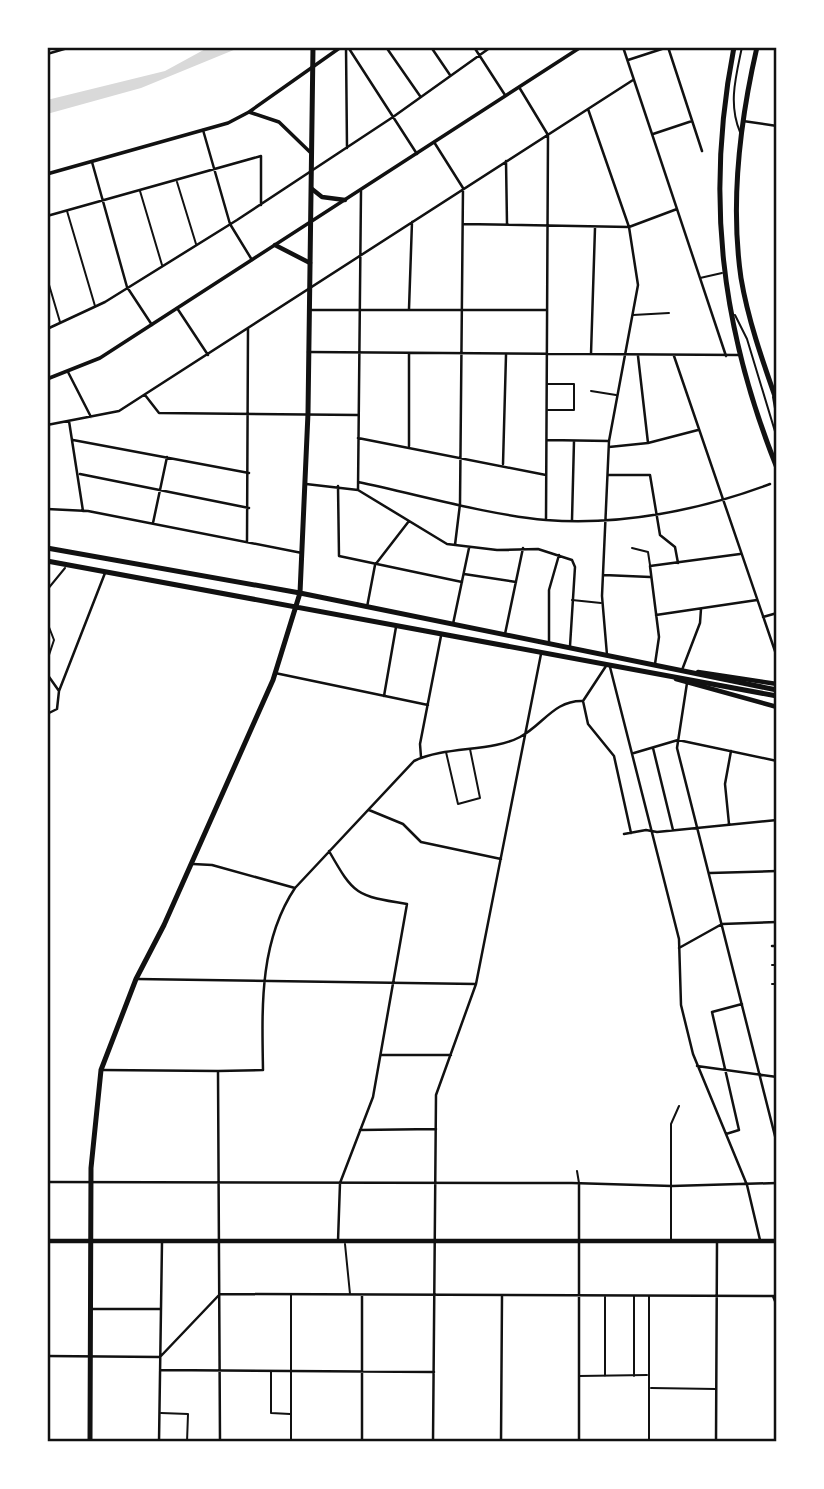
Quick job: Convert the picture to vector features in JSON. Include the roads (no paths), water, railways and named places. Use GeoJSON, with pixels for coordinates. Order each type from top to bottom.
{"type":"FeatureCollection","features":[{"type":"Feature","properties":{"kind":"main road"},"geometry":{"type":"LineString","coordinates":[[90,1442],[91,1184],[94,1118],[101,1070],[136,979],[191,864],[275,673],[300,593],[308,413],[313,47]]}},
{"type":"Feature","properties":{"kind":"main road"},"geometry":{"type":"LineString","coordinates":[[734,47],[720,149],[718,214],[722,273],[739,355],[777,468]]}},
{"type":"Feature","properties":{"kind":"main road"},"geometry":{"type":"LineString","coordinates":[[757,47],[741,136],[739,264],[747,305],[777,402]]}},
{"type":"Feature","properties":{"kind":"main road"},"geometry":{"type":"LineString","coordinates":[[312,189],[322,197],[345,201]]}},
{"type":"Feature","properties":{"kind":"main road"},"geometry":{"type":"LineString","coordinates":[[275,246],[310,263]]}},
{"type":"Feature","properties":{"kind":"main road"},"geometry":{"type":"LineString","coordinates":[[47,548],[300,593],[777,690]]}},
{"type":"Feature","properties":{"kind":"main road"},"geometry":{"type":"LineString","coordinates":[[47,561],[106,569],[441,636],[777,696]]}},
{"type":"Feature","properties":{"kind":"main road"},"geometry":{"type":"LineString","coordinates":[[682,670],[777,684]]}},
{"type":"Feature","properties":{"kind":"main road"},"geometry":{"type":"LineString","coordinates":[[675,679],[777,706]]}},
{"type":"Feature","properties":{"kind":"main road"},"geometry":{"type":"LineString","coordinates":[[47,1241],[777,1241]]}},
{"type":"Feature","properties":{"kind":"street"},"geometry":{"type":"LineString","coordinates":[[47,54],[71,47]]}},
{"type":"Feature","properties":{"kind":"street"},"geometry":{"type":"LineString","coordinates":[[47,174],[203,130],[249,112],[345,47]]}},
{"type":"Feature","properties":{"kind":"street"},"geometry":{"type":"LineString","coordinates":[[345,47],[417,154]]}},
{"type":"Feature","properties":{"kind":"street"},"geometry":{"type":"LineString","coordinates":[[345,47],[346,148]]}},
{"type":"Feature","properties":{"kind":"street"},"geometry":{"type":"LineString","coordinates":[[386,47],[420,96]]}},
{"type":"Feature","properties":{"kind":"street"},"geometry":{"type":"LineString","coordinates":[[431,47],[450,75]]}},
{"type":"Feature","properties":{"kind":"street"},"geometry":{"type":"LineString","coordinates":[[474,47],[505,95]]}},
{"type":"Feature","properties":{"kind":"street"},"geometry":{"type":"LineString","coordinates":[[47,329],[95,307],[261,205],[393,117],[491,47]]}},
{"type":"Feature","properties":{"kind":"street"},"geometry":{"type":"LineString","coordinates":[[47,379],[100,358],[152,326],[582,47]]}},
{"type":"Feature","properties":{"kind":"street"},"geometry":{"type":"LineString","coordinates":[[623,47],[726,356]]}},
{"type":"Feature","properties":{"kind":"street"},"geometry":{"type":"LineString","coordinates":[[627,60],[668,47],[702,151]]}},
{"type":"Feature","properties":{"kind":"street"},"geometry":{"type":"LineString","coordinates":[[47,425],[119,411],[633,80]]}},
{"type":"Feature","properties":{"kind":"street"},"geometry":{"type":"LineString","coordinates":[[519,87],[548,135],[546,520]]}},
{"type":"Feature","properties":{"kind":"street"},"geometry":{"type":"LineString","coordinates":[[588,109],[629,227],[638,285],[609,447],[602,603],[607,654]]}},
{"type":"Feature","properties":{"kind":"street"},"geometry":{"type":"LineString","coordinates":[[249,112],[279,122],[311,153]]}},
{"type":"Feature","properties":{"kind":"street"},"geometry":{"type":"LineString","coordinates":[[653,134],[692,121]]}},
{"type":"Feature","properties":{"kind":"street"},"geometry":{"type":"LineString","coordinates":[[743,121],[777,125]]}},
{"type":"Feature","properties":{"kind":"street"},"geometry":{"type":"LineString","coordinates":[[203,130],[230,224],[252,260]]}},
{"type":"Feature","properties":{"kind":"street"},"geometry":{"type":"LineString","coordinates":[[434,142],[463,188],[460,504],[455,545]]}},
{"type":"Feature","properties":{"kind":"street"},"geometry":{"type":"LineString","coordinates":[[47,216],[261,156],[261,205]]}},
{"type":"Feature","properties":{"kind":"street"},"geometry":{"type":"LineString","coordinates":[[92,161],[127,287],[152,326]]}},
{"type":"Feature","properties":{"kind":"street"},"geometry":{"type":"LineString","coordinates":[[506,161],[507,224]]}},
{"type":"Feature","properties":{"kind":"street"},"geometry":{"type":"LineString","coordinates":[[358,490],[361,191]]}},
{"type":"Feature","properties":{"kind":"street"},"geometry":{"type":"LineString","coordinates":[[463,224],[629,227],[677,209]]}},
{"type":"Feature","properties":{"kind":"street"},"geometry":{"type":"LineString","coordinates":[[409,309],[412,222]]}},
{"type":"Feature","properties":{"kind":"street"},"geometry":{"type":"LineString","coordinates":[[591,354],[594,227]]}},
{"type":"Feature","properties":{"kind":"street"},"geometry":{"type":"LineString","coordinates":[[177,308],[208,355]]}},
{"type":"Feature","properties":{"kind":"street"},"geometry":{"type":"LineString","coordinates":[[309,310],[548,310]]}},
{"type":"Feature","properties":{"kind":"street"},"geometry":{"type":"LineString","coordinates":[[247,542],[248,328]]}},
{"type":"Feature","properties":{"kind":"street"},"geometry":{"type":"LineString","coordinates":[[309,352],[739,355]]}},
{"type":"Feature","properties":{"kind":"street"},"geometry":{"type":"LineString","coordinates":[[409,354],[410,446]]}},
{"type":"Feature","properties":{"kind":"street"},"geometry":{"type":"LineString","coordinates":[[503,465],[506,355]]}},
{"type":"Feature","properties":{"kind":"street"},"geometry":{"type":"LineString","coordinates":[[638,356],[648,443]]}},
{"type":"Feature","properties":{"kind":"street"},"geometry":{"type":"LineString","coordinates":[[674,356],[777,657]]}},
{"type":"Feature","properties":{"kind":"street"},"geometry":{"type":"LineString","coordinates":[[68,372],[91,417]]}},
{"type":"Feature","properties":{"kind":"street"},"geometry":{"type":"LineString","coordinates":[[145,395],[159,413],[358,415]]}},
{"type":"Feature","properties":{"kind":"street"},"geometry":{"type":"LineString","coordinates":[[69,421],[80,474],[83,511]]}},
{"type":"Feature","properties":{"kind":"street"},"geometry":{"type":"LineString","coordinates":[[609,447],[648,443],[698,430]]}},
{"type":"Feature","properties":{"kind":"street"},"geometry":{"type":"LineString","coordinates":[[358,438],[410,446],[546,475]]}},
{"type":"Feature","properties":{"kind":"street"},"geometry":{"type":"LineString","coordinates":[[73,440],[249,473]]}},
{"type":"Feature","properties":{"kind":"street"},"geometry":{"type":"LineString","coordinates":[[547,440],[610,441]]}},
{"type":"Feature","properties":{"kind":"street"},"geometry":{"type":"LineString","coordinates":[[572,520],[574,441]]}},
{"type":"Feature","properties":{"kind":"street"},"geometry":{"type":"LineString","coordinates":[[153,524],[167,457]]}},
{"type":"Feature","properties":{"kind":"street"},"geometry":{"type":"LineString","coordinates":[[80,474],[248,508]]}},
{"type":"Feature","properties":{"kind":"street"},"geometry":{"type":"LineString","coordinates":[[608,475],[650,475],[660,535],[675,547],[678,563]]}},
{"type":"Feature","properties":{"kind":"street"},"geometry":{"type":"LineString","coordinates":[[358,482],[546,520],[605,520],[657,513],[723,502],[770,484]]}},
{"type":"Feature","properties":{"kind":"street"},"geometry":{"type":"LineString","coordinates":[[306,484],[358,490],[432,537],[455,545],[523,548],[572,560],[575,567],[570,647]]}},
{"type":"Feature","properties":{"kind":"street"},"geometry":{"type":"LineString","coordinates":[[338,486],[339,556],[462,582]]}},
{"type":"Feature","properties":{"kind":"street"},"geometry":{"type":"LineString","coordinates":[[47,509],[83,511],[302,554]]}},
{"type":"Feature","properties":{"kind":"street"},"geometry":{"type":"LineString","coordinates":[[367,607],[375,565],[409,521]]}},
{"type":"Feature","properties":{"kind":"street"},"geometry":{"type":"LineString","coordinates":[[453,624],[469,547]]}},
{"type":"Feature","properties":{"kind":"street"},"geometry":{"type":"LineString","coordinates":[[505,634],[523,548]]}},
{"type":"Feature","properties":{"kind":"street"},"geometry":{"type":"LineString","coordinates":[[655,664],[659,637],[654,615],[650,566],[740,554]]}},
{"type":"Feature","properties":{"kind":"street"},"geometry":{"type":"LineString","coordinates":[[549,643],[549,590],[559,555]]}},
{"type":"Feature","properties":{"kind":"street"},"geometry":{"type":"LineString","coordinates":[[47,714],[57,709],[59,691],[106,569]]}},
{"type":"Feature","properties":{"kind":"street"},"geometry":{"type":"LineString","coordinates":[[463,574],[516,582]]}},
{"type":"Feature","properties":{"kind":"street"},"geometry":{"type":"LineString","coordinates":[[603,575],[650,577]]}},
{"type":"Feature","properties":{"kind":"street"},"geometry":{"type":"LineString","coordinates":[[654,615],[757,600]]}},
{"type":"Feature","properties":{"kind":"street"},"geometry":{"type":"LineString","coordinates":[[682,670],[700,623],[701,609]]}},
{"type":"Feature","properties":{"kind":"street"},"geometry":{"type":"LineString","coordinates":[[763,618],[777,612]]}},
{"type":"Feature","properties":{"kind":"street"},"geometry":{"type":"LineString","coordinates":[[384,696],[397,627]]}},
{"type":"Feature","properties":{"kind":"street"},"geometry":{"type":"LineString","coordinates":[[421,757],[420,744],[441,636]]}},
{"type":"Feature","properties":{"kind":"street"},"geometry":{"type":"LineString","coordinates":[[433,1442],[436,1096],[476,984],[541,654]]}},
{"type":"Feature","properties":{"kind":"street"},"geometry":{"type":"LineString","coordinates":[[101,1070],[263,1070],[264,980],[281,912],[295,888],[421,757],[523,735],[562,704],[583,701],[608,667]]}},
{"type":"Feature","properties":{"kind":"street"},"geometry":{"type":"LineString","coordinates":[[608,667],[633,753],[679,948],[681,1005],[697,1066],[747,1185],[760,1241]]}},
{"type":"Feature","properties":{"kind":"street"},"geometry":{"type":"LineString","coordinates":[[275,673],[428,705]]}},
{"type":"Feature","properties":{"kind":"street"},"geometry":{"type":"LineString","coordinates":[[47,674],[59,691]]}},
{"type":"Feature","properties":{"kind":"street"},"geometry":{"type":"LineString","coordinates":[[687,683],[678,740],[777,1144]]}},
{"type":"Feature","properties":{"kind":"street"},"geometry":{"type":"LineString","coordinates":[[583,701],[587,724],[614,755],[631,833]]}},
{"type":"Feature","properties":{"kind":"street"},"geometry":{"type":"LineString","coordinates":[[633,753],[678,740],[777,761]]}},
{"type":"Feature","properties":{"kind":"street"},"geometry":{"type":"LineString","coordinates":[[652,748],[673,830]]}},
{"type":"Feature","properties":{"kind":"street"},"geometry":{"type":"LineString","coordinates":[[729,824],[725,784],[731,751]]}},
{"type":"Feature","properties":{"kind":"street"},"geometry":{"type":"LineString","coordinates":[[368,810],[403,824],[421,842],[501,859]]}},
{"type":"Feature","properties":{"kind":"street"},"geometry":{"type":"LineString","coordinates":[[624,834],[777,820]]}},
{"type":"Feature","properties":{"kind":"street"},"geometry":{"type":"LineString","coordinates":[[329,851],[350,887],[384,901],[407,904],[373,1097],[340,1183],[338,1241]]}},
{"type":"Feature","properties":{"kind":"street"},"geometry":{"type":"LineString","coordinates":[[191,864],[212,865],[295,888]]}},
{"type":"Feature","properties":{"kind":"street"},"geometry":{"type":"LineString","coordinates":[[709,873],[777,871]]}},
{"type":"Feature","properties":{"kind":"street"},"geometry":{"type":"LineString","coordinates":[[679,948],[722,924],[777,922]]}},
{"type":"Feature","properties":{"kind":"street"},"geometry":{"type":"LineString","coordinates":[[136,979],[476,984]]}},
{"type":"Feature","properties":{"kind":"street"},"geometry":{"type":"LineString","coordinates":[[726,1134],[739,1130],[712,1012],[742,1004]]}},
{"type":"Feature","properties":{"kind":"street"},"geometry":{"type":"LineString","coordinates":[[381,1055],[451,1055]]}},
{"type":"Feature","properties":{"kind":"street"},"geometry":{"type":"LineString","coordinates":[[697,1066],[761,1077],[777,1077]]}},
{"type":"Feature","properties":{"kind":"street"},"geometry":{"type":"LineString","coordinates":[[218,1071],[221,1183],[220,1442]]}},
{"type":"Feature","properties":{"kind":"street"},"geometry":{"type":"LineString","coordinates":[[360,1130],[436,1129]]}},
{"type":"Feature","properties":{"kind":"street"},"geometry":{"type":"LineString","coordinates":[[47,1182],[671,1186],[777,1183]]}},
{"type":"Feature","properties":{"kind":"street"},"geometry":{"type":"LineString","coordinates":[[579,1184],[579,1442]]}},
{"type":"Feature","properties":{"kind":"street"},"geometry":{"type":"LineString","coordinates":[[159,1442],[162,1241]]}},
{"type":"Feature","properties":{"kind":"street"},"geometry":{"type":"LineString","coordinates":[[716,1442],[717,1241]]}},
{"type":"Feature","properties":{"kind":"street"},"geometry":{"type":"LineString","coordinates":[[47,1356],[160,1357],[220,1294],[775,1296],[777,1306]]}},
{"type":"Feature","properties":{"kind":"street"},"geometry":{"type":"LineString","coordinates":[[362,1295],[362,1442]]}},
{"type":"Feature","properties":{"kind":"street"},"geometry":{"type":"LineString","coordinates":[[500,1442],[502,1295]]}},
{"type":"Feature","properties":{"kind":"street"},"geometry":{"type":"LineString","coordinates":[[90,1309],[161,1308]]}},
{"type":"Feature","properties":{"kind":"street"},"geometry":{"type":"LineString","coordinates":[[160,1370],[434,1372]]}},
{"type":"Feature","properties":{"kind":"lane"},"geometry":{"type":"LineString","coordinates":[[741,136],[733,104],[742,47]]}},
{"type":"Feature","properties":{"kind":"lane"},"geometry":{"type":"LineString","coordinates":[[176,180],[196,244]]}},
{"type":"Feature","properties":{"kind":"lane"},"geometry":{"type":"LineString","coordinates":[[140,191],[162,266]]}},
{"type":"Feature","properties":{"kind":"lane"},"geometry":{"type":"LineString","coordinates":[[66,211],[95,307]]}},
{"type":"Feature","properties":{"kind":"lane"},"geometry":{"type":"LineString","coordinates":[[700,278],[722,273]]}},
{"type":"Feature","properties":{"kind":"lane"},"geometry":{"type":"LineString","coordinates":[[47,278],[61,323]]}},
{"type":"Feature","properties":{"kind":"lane"},"geometry":{"type":"LineString","coordinates":[[728,302],[747,339],[777,438]]}},
{"type":"Feature","properties":{"kind":"lane"},"geometry":{"type":"LineString","coordinates":[[632,315],[669,313]]}},
{"type":"Feature","properties":{"kind":"lane"},"geometry":{"type":"LineString","coordinates":[[770,382],[777,420]]}},
{"type":"Feature","properties":{"kind":"lane"},"geometry":{"type":"LineString","coordinates":[[547,410],[574,410],[574,384],[548,384]]}},
{"type":"Feature","properties":{"kind":"lane"},"geometry":{"type":"LineString","coordinates":[[591,391],[617,396]]}},
{"type":"Feature","properties":{"kind":"lane"},"geometry":{"type":"LineString","coordinates":[[632,548],[648,552],[650,566]]}},
{"type":"Feature","properties":{"kind":"lane"},"geometry":{"type":"LineString","coordinates":[[47,590],[66,564]]}},
{"type":"Feature","properties":{"kind":"lane"},"geometry":{"type":"LineString","coordinates":[[572,600],[602,603]]}},
{"type":"Feature","properties":{"kind":"lane"},"geometry":{"type":"LineString","coordinates":[[47,622],[54,640],[47,661]]}},
{"type":"Feature","properties":{"kind":"lane"},"geometry":{"type":"LineString","coordinates":[[446,752],[458,804],[480,798],[469,748]]}},
{"type":"Feature","properties":{"kind":"lane"},"geometry":{"type":"LineString","coordinates":[[772,965],[777,965]]}},
{"type":"Feature","properties":{"kind":"lane"},"geometry":{"type":"LineString","coordinates":[[772,984],[777,984]]}},
{"type":"Feature","properties":{"kind":"lane"},"geometry":{"type":"LineString","coordinates":[[671,1241],[671,1125],[679,1106]]}},
{"type":"Feature","properties":{"kind":"lane"},"geometry":{"type":"LineString","coordinates":[[577,1171],[579,1184]]}},
{"type":"Feature","properties":{"kind":"lane"},"geometry":{"type":"LineString","coordinates":[[345,1241],[350,1295]]}},
{"type":"Feature","properties":{"kind":"lane"},"geometry":{"type":"LineString","coordinates":[[291,1294],[291,1442]]}},
{"type":"Feature","properties":{"kind":"lane"},"geometry":{"type":"LineString","coordinates":[[605,1295],[606,1376]]}},
{"type":"Feature","properties":{"kind":"lane"},"geometry":{"type":"LineString","coordinates":[[634,1295],[634,1376]]}},
{"type":"Feature","properties":{"kind":"lane"},"geometry":{"type":"LineString","coordinates":[[649,1295],[649,1442]]}},
{"type":"Feature","properties":{"kind":"lane"},"geometry":{"type":"LineString","coordinates":[[271,1372],[271,1413],[290,1414]]}},
{"type":"Feature","properties":{"kind":"lane"},"geometry":{"type":"LineString","coordinates":[[579,1376],[648,1376]]}},
{"type":"Feature","properties":{"kind":"lane"},"geometry":{"type":"LineString","coordinates":[[649,1388],[717,1389]]}},
{"type":"Feature","properties":{"kind":"lane"},"geometry":{"type":"LineString","coordinates":[[159,1413],[188,1414],[187,1442]]}}]}
